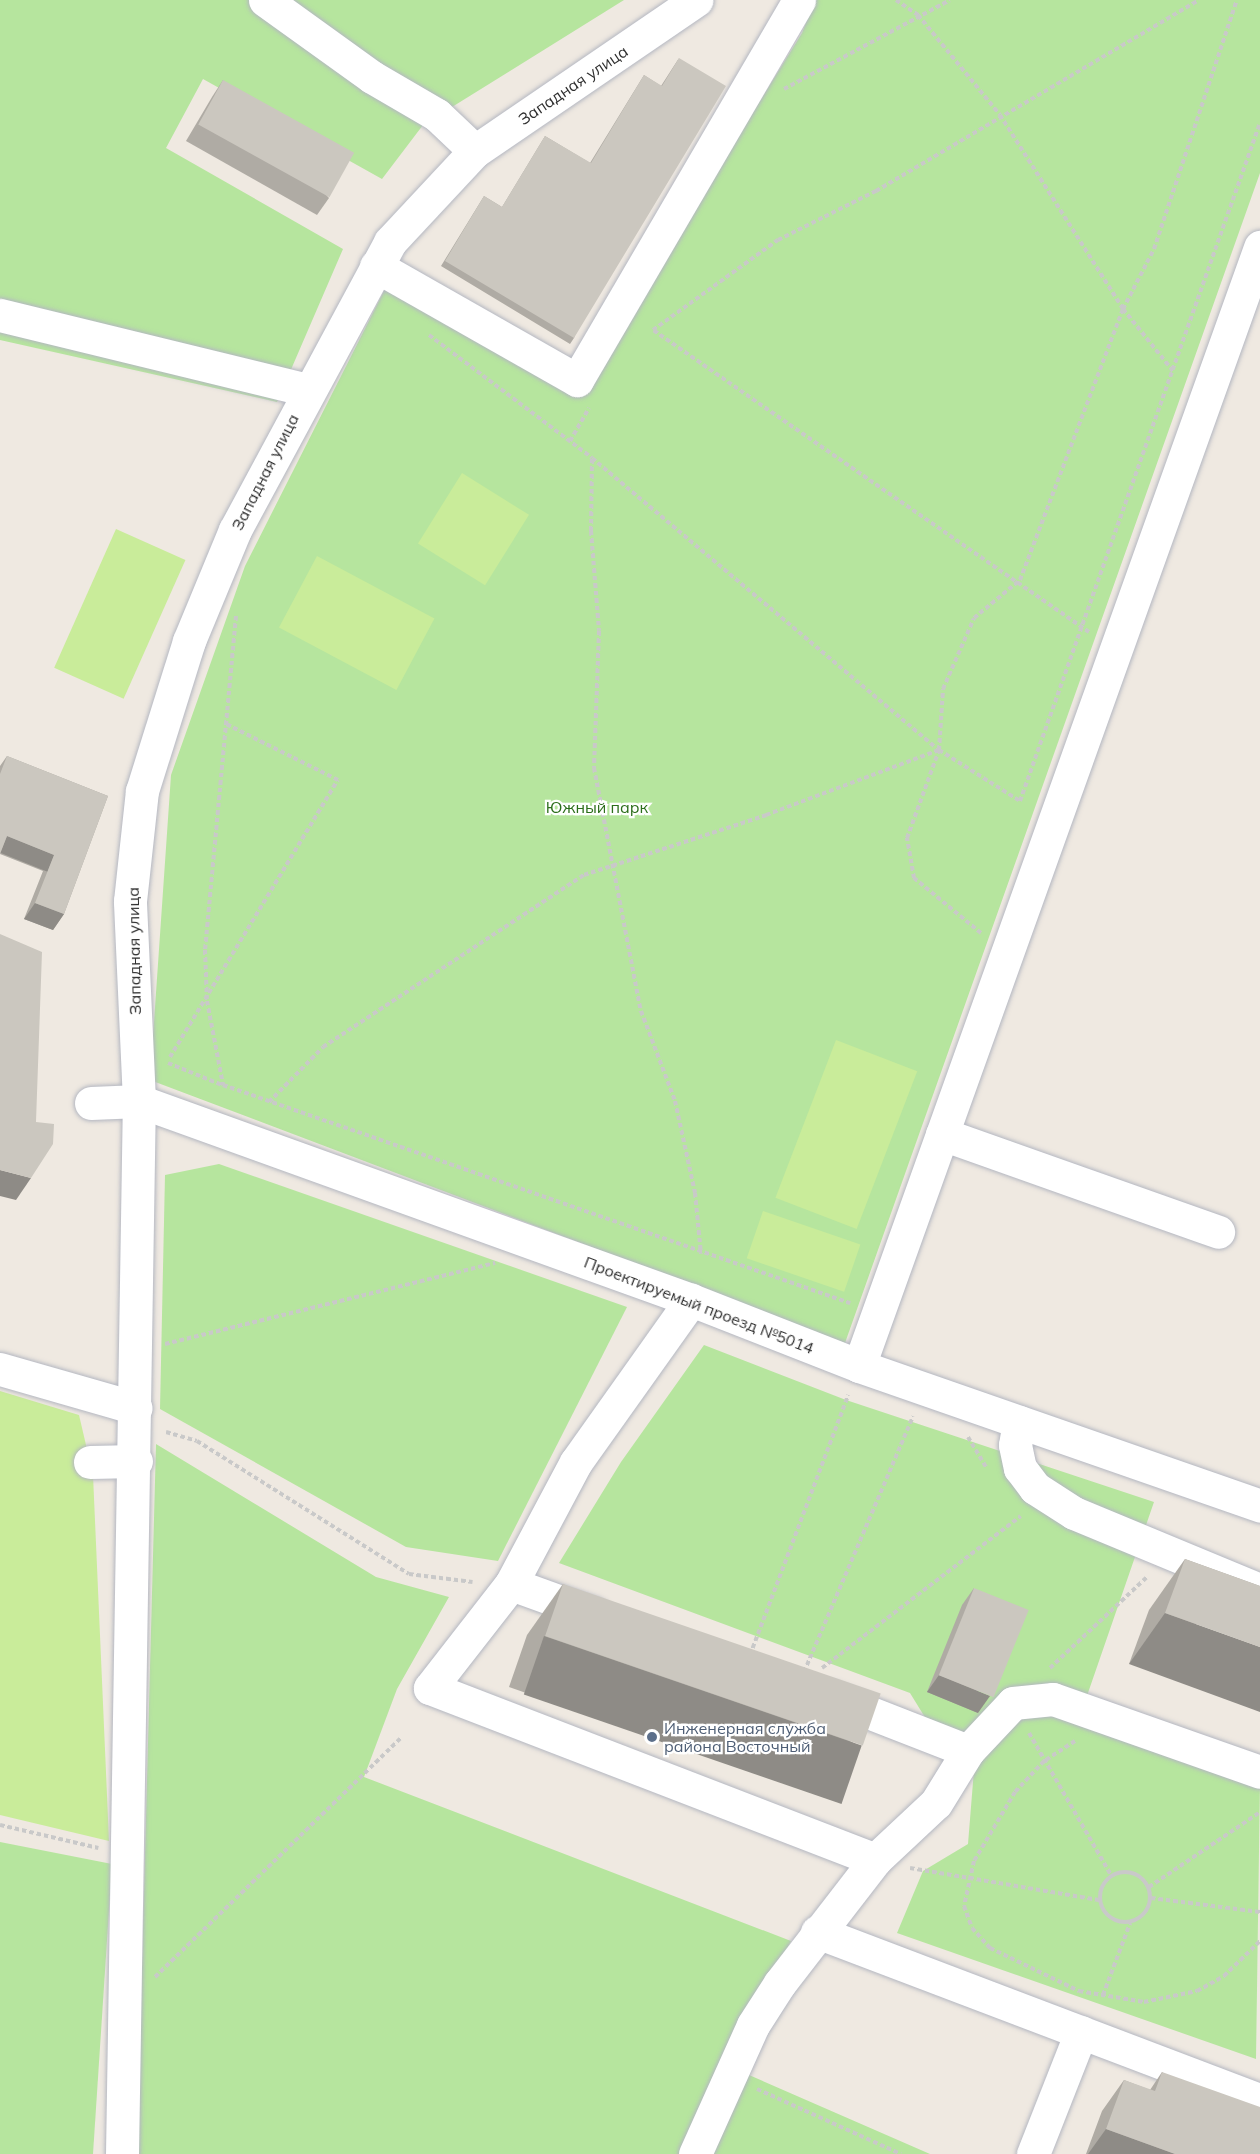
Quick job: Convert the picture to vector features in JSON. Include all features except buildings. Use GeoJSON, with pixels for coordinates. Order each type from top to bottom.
{"type":"FeatureCollection","features":[{"type":"Feature","properties":{"kind":"street"},"geometry":{"type":"LineString","coordinates":[[265,0],[372,77],[437,115],[475,151]]}},
{"type":"Feature","properties":{"kind":"street","name":"Западная улица"},"geometry":{"type":"LineString","coordinates":[[122,2154],[136,1461],[139,1101],[130,901],[142,791],[194,630],[235,531],[307,390],[390,242],[475,151],[696,0]]}},
{"type":"Feature","properties":{"kind":"street"},"geometry":{"type":"LineString","coordinates":[[376,266],[577,380],[799,0]]}},
{"type":"Feature","properties":{"kind":"street"},"geometry":{"type":"LineString","coordinates":[[859,1366],[957,1139],[1115,651],[1260,247]]}},
{"type":"Feature","properties":{"kind":"street"},"geometry":{"type":"LineString","coordinates":[[0,315],[307,390]]}},
{"type":"Feature","properties":{"kind":"street"},"geometry":{"type":"LineString","coordinates":[[91,1103],[139,1101]]}},
{"type":"Feature","properties":{"kind":"street","name":"Проектируемый проезд №5014"},"geometry":{"type":"LineString","coordinates":[[139,1101],[691,1300],[859,1366],[1260,1506]]}},
{"type":"Feature","properties":{"kind":"street"},"geometry":{"type":"LineString","coordinates":[[957,1139],[1218,1232]]}},
{"type":"Feature","properties":{"kind":"street"},"geometry":{"type":"LineString","coordinates":[[691,1300],[576,1462],[514,1578],[430,1688],[875,1860]]}},
{"type":"Feature","properties":{"kind":"street"},"geometry":{"type":"LineString","coordinates":[[0,1369],[136,1408]]}},
{"type":"Feature","properties":{"kind":"street"},"geometry":{"type":"LineString","coordinates":[[1019,1422],[1015,1445],[1020,1468],[1047,1496],[1169,1556],[1260,1590]]}},
{"type":"Feature","properties":{"kind":"street"},"geometry":{"type":"LineString","coordinates":[[90,1461],[136,1461]]}},
{"type":"Feature","properties":{"kind":"street"},"geometry":{"type":"LineString","coordinates":[[514,1578],[628,1626]]}},
{"type":"Feature","properties":{"kind":"street"},"geometry":{"type":"LineString","coordinates":[[798,1686],[968,1750]]}},
{"type":"Feature","properties":{"kind":"street"},"geometry":{"type":"LineString","coordinates":[[695,2154],[753,2025],[818,1932],[875,1860],[936,1803],[968,1750],[1012,1703],[1053,1699],[1260,1772]]}},
{"type":"Feature","properties":{"kind":"street"},"geometry":{"type":"LineString","coordinates":[[818,1932],[1260,2100]]}},
{"type":"Feature","properties":{"kind":"street"},"geometry":{"type":"LineString","coordinates":[[1033,2154],[1081,2032]]}},
{"type":"Feature","properties":{"kind":"path"},"geometry":{"type":"LineString","coordinates":[[896,0],[918,15],[1000,115],[1123,309],[1173,371]]}},
{"type":"Feature","properties":{"kind":"path"},"geometry":{"type":"LineString","coordinates":[[776,94],[918,15],[950,0]]}},
{"type":"Feature","properties":{"kind":"path"},"geometry":{"type":"LineString","coordinates":[[1115,651],[1020,580],[653,330],[778,240],[876,191],[1000,115],[1199,0]]}},
{"type":"Feature","properties":{"kind":"path"},"geometry":{"type":"LineString","coordinates":[[987,938],[914,878],[907,838],[939,750],[942,689],[974,618],[1020,580],[1123,309],[1154,249],[1237,0]]}},
{"type":"Feature","properties":{"kind":"path"},"geometry":{"type":"LineString","coordinates":[[426,333],[592,458],[939,750],[1020,801],[1260,123]]}},
{"type":"Feature","properties":{"kind":"path"},"geometry":{"type":"LineString","coordinates":[[570,441],[594,399]]}},
{"type":"Feature","properties":{"kind":"path"},"geometry":{"type":"LineString","coordinates":[[592,458],[591,531],[599,631],[594,768],[640,1011],[675,1101],[695,1193],[701,1254]]}},
{"type":"Feature","properties":{"kind":"path"},"geometry":{"type":"LineString","coordinates":[[223,1085],[207,1001],[205,950],[230,639],[239,604]]}},
{"type":"Feature","properties":{"kind":"path"},"geometry":{"type":"LineString","coordinates":[[139,1101],[207,1001],[338,780],[224,723]]}},
{"type":"Feature","properties":{"kind":"path"},"geometry":{"type":"LineString","coordinates":[[269,1102],[323,1047],[612,862],[766,816],[939,750]]}},
{"type":"Feature","properties":{"kind":"path"},"geometry":{"type":"LineString","coordinates":[[166,1062],[269,1102],[701,1254],[858,1306]]}},
{"type":"Feature","properties":{"kind":"path"},"geometry":{"type":"LineString","coordinates":[[155,1347],[504,1261]]}},
{"type":"Feature","properties":{"kind":"path"},"geometry":{"type":"LineString","coordinates":[[745,1667],[859,1366]]}},
{"type":"Feature","properties":{"kind":"path"},"geometry":{"type":"LineString","coordinates":[[798,1686],[915,1410],[925,1413]]}},
{"type":"Feature","properties":{"kind":"path"},"geometry":{"type":"LineString","coordinates":[[962,1427],[993,1478]]}},
{"type":"Feature","properties":{"kind":"path"},"geometry":{"type":"LineString","coordinates":[[166,1432],[197,1441],[408,1574],[466,1584],[514,1578]]}},
{"type":"Feature","properties":{"kind":"path"},"geometry":{"type":"LineString","coordinates":[[798,1686],[1047,1496]]}},
{"type":"Feature","properties":{"kind":"path"},"geometry":{"type":"LineString","coordinates":[[1011,1509],[1017,1519]]}},
{"type":"Feature","properties":{"kind":"path"},"geometry":{"type":"LineString","coordinates":[[1047,1671],[1169,1556]]}},
{"type":"Feature","properties":{"kind":"path"},"geometry":{"type":"LineString","coordinates":[[1012,1703],[1111,1875]]}},
{"type":"Feature","properties":{"kind":"path"},"geometry":{"type":"LineString","coordinates":[[125,2006],[401,1738]]}},
{"type":"Feature","properties":{"kind":"path"},"geometry":{"type":"LineString","coordinates":[[1083,1738],[1044,1761],[986,1834],[968,1878],[964,1906],[972,1928],[990,1948],[1050,1980],[1102,1995],[1144,2002],[1197,1992],[1224,1976],[1260,1941]]}},
{"type":"Feature","properties":{"kind":"path"},"geometry":{"type":"LineString","coordinates":[[1149,1887],[1260,1812]]}},
{"type":"Feature","properties":{"kind":"path"},"geometry":{"type":"LineString","coordinates":[[0,1825],[128,1856]]}},
{"type":"Feature","properties":{"kind":"path"},"geometry":{"type":"LineString","coordinates":[[875,1860],[1100,1900],[1115,1921],[1130,1923],[1144,1915],[1152,1898],[1149,1887],[1125,1871],[1111,1875]]}},
{"type":"Feature","properties":{"kind":"path"},"geometry":{"type":"LineString","coordinates":[[1100,1900],[1111,1875]]}},
{"type":"Feature","properties":{"kind":"path"},"geometry":{"type":"LineString","coordinates":[[1152,1898],[1260,1912]]}},
{"type":"Feature","properties":{"kind":"path"},"geometry":{"type":"LineString","coordinates":[[1102,1995],[1130,1923]]}},
{"type":"Feature","properties":{"kind":"path"},"geometry":{"type":"LineString","coordinates":[[730,2076],[901,2154]]}},
{"type":"Feature","properties":{"kind":"green space"},"geometry":{"type":"Polygon","coordinates":[[[0,0],[624,0],[423,125],[382,179],[203,79],[166,148],[343,249],[277,402],[0,340],[0,0]]]}},
{"type":"Feature","properties":{"kind":"green space","name":"Южный парк"},"geometry":{"type":"Polygon","coordinates":[[[815,0],[1260,0],[1260,173],[845,1343],[150,1080],[171,775],[245,566],[385,289],[578,395],[802,33],[815,0]]]}},
{"type":"Feature","properties":{"kind":"green space"},"geometry":{"type":"Polygon","coordinates":[[[462,473],[529,515],[485,585],[418,543],[462,473]]]}},
{"type":"Feature","properties":{"kind":"green space"},"geometry":{"type":"Polygon","coordinates":[[[116,529],[185,560],[124,699],[54,668],[116,529]]]}},
{"type":"Feature","properties":{"kind":"green space"},"geometry":{"type":"Polygon","coordinates":[[[317,556],[434,618],[396,690],[279,628],[317,556]]]}},
{"type":"Feature","properties":{"kind":"green space"},"geometry":{"type":"Polygon","coordinates":[[[836,1040],[917,1071],[857,1229],[775,1198],[836,1040]]]}},
{"type":"Feature","properties":{"kind":"green space"},"geometry":{"type":"Polygon","coordinates":[[[219,1164],[627,1307],[498,1561],[406,1547],[160,1409],[165,1175],[219,1164]]]}},
{"type":"Feature","properties":{"kind":"green space"},"geometry":{"type":"Polygon","coordinates":[[[763,1211],[860,1245],[844,1292],[747,1258],[763,1211]]]}},
{"type":"Feature","properties":{"kind":"green space"},"geometry":{"type":"Polygon","coordinates":[[[704,1345],[846,1400],[1154,1502],[1080,1716],[1260,1781],[1256,2059],[897,1933],[923,1871],[968,1844],[976,1745],[926,1719],[910,1693],[559,1563],[621,1462],[704,1345]]]}},
{"type":"Feature","properties":{"kind":"green space"},"geometry":{"type":"Polygon","coordinates":[[[0,1391],[79,1415],[93,1475],[109,1841],[0,1815],[0,1391]]]}},
{"type":"Feature","properties":{"kind":"green space"},"geometry":{"type":"Polygon","coordinates":[[[156,1444],[376,1577],[449,1597],[397,1689],[364,1777],[791,1941],[726,2065],[930,2154],[137,2154],[156,1444]]]}},
{"type":"Feature","properties":{"kind":"green space"},"geometry":{"type":"Polygon","coordinates":[[[0,1842],[112,1864],[93,2154],[0,2154],[0,1842]]]}},
{"type":"Feature","properties":{"kind":"place","name":"Инженерная служба района Восточный"},"geometry":{"type":"Point","coordinates":[652,1737]}}]}
